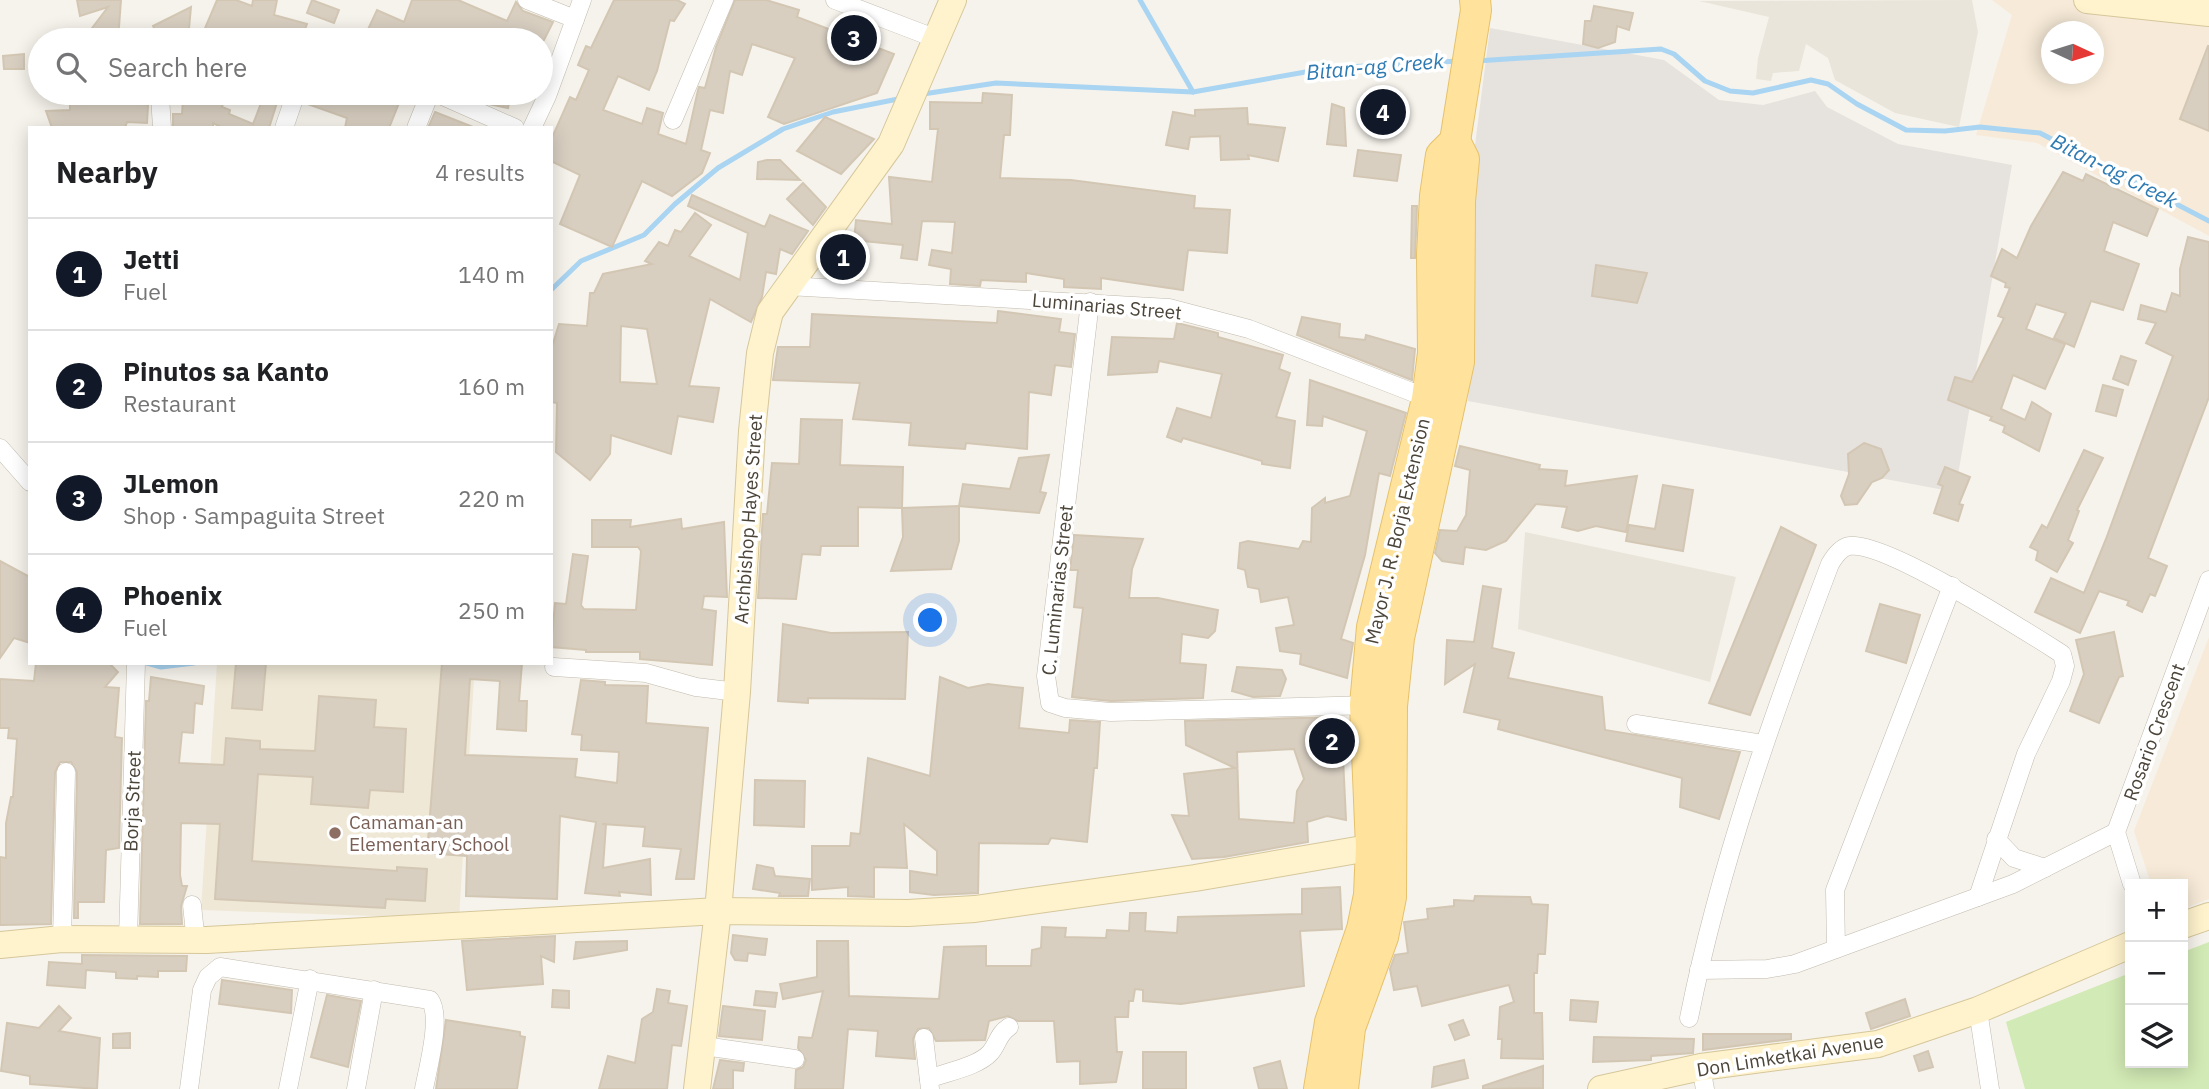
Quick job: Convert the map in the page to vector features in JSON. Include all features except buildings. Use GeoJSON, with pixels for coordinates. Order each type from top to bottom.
{"type":"FeatureCollection","features":[{"type":"Feature","properties":{"kind":"main road","name":"Mayor J. R. Borja Extension"},"geometry":{"type":"LineString","coordinates":[[1343,1089],[1350,1028],[1383,937],[1391,897],[1383,845],[1379,706],[1372,627],[1439,402],[1433,354],[1432,254],[1435,195],[1441,155],[1455,141],[1479,3]]}},
{"type":"Feature","properties":{"kind":"main road","name":"Mayor J. R. Borja Extension"},"geometry":{"type":"LineString","coordinates":[[1319,1089],[1330,1022],[1362,929],[1383,845]]}},
{"type":"Feature","properties":{"kind":"street"},"geometry":{"type":"LineString","coordinates":[[527,0],[575,19]]}},
{"type":"Feature","properties":{"kind":"street"},"geometry":{"type":"LineString","coordinates":[[553,80],[582,0]]}},
{"type":"Feature","properties":{"kind":"street"},"geometry":{"type":"LineString","coordinates":[[673,120],[724,0]]}},
{"type":"Feature","properties":{"kind":"street"},"geometry":{"type":"LineString","coordinates":[[835,0],[937,39]]}},
{"type":"Feature","properties":{"kind":"street","name":"Archbishop Hayes Street"},"geometry":{"type":"LineString","coordinates":[[697,1089],[718,911],[737,692],[752,431],[760,353],[770,312],[879,164],[908,109],[953,0]]}},
{"type":"Feature","properties":{"kind":"street"},"geometry":{"type":"LineString","coordinates":[[2087,0],[2209,13]]}},
{"type":"Feature","properties":{"kind":"street"},"geometry":{"type":"LineString","coordinates":[[161,105],[162,126]]}},
{"type":"Feature","properties":{"kind":"street"},"geometry":{"type":"LineString","coordinates":[[285,126],[292,105]]}},
{"type":"Feature","properties":{"kind":"street"},"geometry":{"type":"LineString","coordinates":[[417,126],[425,105]]}},
{"type":"Feature","properties":{"kind":"street"},"geometry":{"type":"LineString","coordinates":[[463,105],[510,126]]}},
{"type":"Feature","properties":{"kind":"street"},"geometry":{"type":"LineString","coordinates":[[533,126],[543,105]]}},
{"type":"Feature","properties":{"kind":"street","name":"Luminarias Street"},"geometry":{"type":"LineString","coordinates":[[788,286],[1148,305],[1214,318],[1439,402]]}},
{"type":"Feature","properties":{"kind":"street","name":"C. Luminarias Street"},"geometry":{"type":"LineString","coordinates":[[1090,302],[1046,676],[1050,703],[1065,708],[1111,712],[1379,706]]}},
{"type":"Feature","properties":{"kind":"street"},"geometry":{"type":"LineString","coordinates":[[0,448],[28,480]]}},
{"type":"Feature","properties":{"kind":"street"},"geometry":{"type":"LineString","coordinates":[[1689,1018],[1699,970],[1763,744],[1830,564],[1837,553],[1848,546],[1864,548],[1952,586],[2062,654],[2065,666],[2062,681],[2026,754],[1978,897]]}},
{"type":"Feature","properties":{"kind":"street","name":"Rosario Crescent"},"geometry":{"type":"LineString","coordinates":[[2116,832],[2209,580]]}},
{"type":"Feature","properties":{"kind":"street"},"geometry":{"type":"LineString","coordinates":[[1836,949],[1835,890],[1952,586]]}},
{"type":"Feature","properties":{"kind":"street"},"geometry":{"type":"LineString","coordinates":[[554,667],[646,673],[704,689],[737,692]]}},
{"type":"Feature","properties":{"kind":"street","name":"Borja Street"},"geometry":{"type":"LineString","coordinates":[[128,939],[136,671]]}},
{"type":"Feature","properties":{"kind":"street"},"geometry":{"type":"LineString","coordinates":[[1636,724],[1763,744]]}},
{"type":"Feature","properties":{"kind":"street"},"geometry":{"type":"LineString","coordinates":[[62,939],[66,772]]}},
{"type":"Feature","properties":{"kind":"street"},"geometry":{"type":"LineString","coordinates":[[1699,970],[1767,969],[1794,964],[1978,897],[2045,868],[2116,832],[2130,879]]}},
{"type":"Feature","properties":{"kind":"street"},"geometry":{"type":"LineString","coordinates":[[1996,839],[2014,858],[2045,868]]}},
{"type":"Feature","properties":{"kind":"street"},"geometry":{"type":"LineString","coordinates":[[0,945],[62,939],[207,940],[718,911],[908,914],[975,909],[1184,880],[1383,845]]}},
{"type":"Feature","properties":{"kind":"street"},"geometry":{"type":"LineString","coordinates":[[192,905],[195,933],[207,940]]}},
{"type":"Feature","properties":{"kind":"street"},"geometry":{"type":"LineString","coordinates":[[2188,923],[2209,916]]}},
{"type":"Feature","properties":{"kind":"street","name":"Don Limketkai Avenue"},"geometry":{"type":"LineString","coordinates":[[1601,1089],[1703,1078],[1878,1044],[1978,1010],[2125,947]]}},
{"type":"Feature","properties":{"kind":"street"},"geometry":{"type":"LineString","coordinates":[[189,1089],[202,990],[208,977],[219,967],[310,979],[430,1000],[436,1008],[424,1089]]}},
{"type":"Feature","properties":{"kind":"street"},"geometry":{"type":"LineString","coordinates":[[288,1089],[310,979]]}},
{"type":"Feature","properties":{"kind":"street"},"geometry":{"type":"LineString","coordinates":[[356,1089],[374,990]]}},
{"type":"Feature","properties":{"kind":"street"},"geometry":{"type":"LineString","coordinates":[[1978,1010],[1990,1089]]}},
{"type":"Feature","properties":{"kind":"street"},"geometry":{"type":"LineString","coordinates":[[924,1038],[930,1084],[983,1058],[992,1051],[1003,1031],[1009,1027]]}},
{"type":"Feature","properties":{"kind":"street"},"geometry":{"type":"LineString","coordinates":[[704,1046],[794,1059]]}},
{"type":"Feature","properties":{"kind":"shaded area"},"geometry":{"type":"Polygon","coordinates":[[[1972,0],[1978,32],[1959,127],[1895,113],[1835,80],[1828,58],[1806,44],[1799,71],[1773,73],[1771,81],[1756,79],[1758,58],[1769,17],[1699,1],[1972,0]]]}},
{"type":"Feature","properties":{"kind":"shaded area"},"geometry":{"type":"Polygon","coordinates":[[[1992,0],[2209,0],[2209,236],[2037,143],[1976,135],[2012,15],[1992,0]]]}},
{"type":"Feature","properties":{"kind":"shaded area"},"geometry":{"type":"Polygon","coordinates":[[[1490,28],[1664,60],[1719,100],[1763,105],[1815,91],[1827,107],[1898,144],[2012,165],[1955,492],[1468,401],[1472,322],[1468,200],[1490,28]]]}},
{"type":"Feature","properties":{"kind":"shaded area"},"geometry":{"type":"Polygon","coordinates":[[[1525,532],[1736,577],[1710,682],[1518,629],[1525,532]]]}},
{"type":"Feature","properties":{"kind":"shaded area"},"geometry":{"type":"Polygon","coordinates":[[[2209,637],[2209,899],[2188,907],[2188,879],[2149,879],[2134,831],[2209,637]]]}},
{"type":"Feature","properties":{"kind":"shaded area","name":"Camaman-an Elementary School"},"geometry":{"type":"Polygon","coordinates":[[[217,665],[475,665],[459,919],[201,910],[217,665]]]}},
{"type":"Feature","properties":{"kind":"green space"},"geometry":{"type":"Polygon","coordinates":[[[2209,942],[2209,1089],[2025,1089],[2006,1022],[2125,975],[2125,1068],[2188,1068],[2188,950],[2209,942]]]}},
{"type":"Feature","properties":{"kind":"waterway"},"geometry":{"type":"LineString","coordinates":[[1140,0],[1193,92]]}},
{"type":"Feature","properties":{"kind":"waterway","name":"Bitan-ag Creek"},"geometry":{"type":"LineString","coordinates":[[1476,61],[1661,49],[1674,54],[1705,81],[1730,91],[1753,93],[1811,80],[1828,84],[1857,104],[1906,130],[1945,131],[1980,127],[2040,133],[2209,221]]}},
{"type":"Feature","properties":{"kind":"waterway","name":"Bitan-ag Creek"},"geometry":{"type":"LineString","coordinates":[[923,94],[996,83],[1193,92],[1328,68],[1459,61]]}},
{"type":"Feature","properties":{"kind":"waterway","name":"Bitan-ag Creek"},"geometry":{"type":"LineString","coordinates":[[553,288],[581,261],[644,235],[675,204],[718,168],[783,129],[833,112],[903,98]]}},
{"type":"Feature","properties":{"kind":"waterway","name":"Bitan-ag Creek"},"geometry":{"type":"LineString","coordinates":[[154,665],[178,665]]}},
{"type":"Feature","properties":{"kind":"place","name":"JLemon"},"geometry":{"type":"Point","coordinates":[854,38]}},
{"type":"Feature","properties":{"kind":"place","name":"Phoenix"},"geometry":{"type":"Point","coordinates":[1383,112]}},
{"type":"Feature","properties":{"kind":"place","name":"Jetti"},"geometry":{"type":"Point","coordinates":[843,257]}},
{"type":"Feature","properties":{"kind":"place","name":"Pinutos sa Kanto"},"geometry":{"type":"Point","coordinates":[1332,741]}},
{"type":"Feature","properties":{"kind":"place","name":"Camaman-an Elementary School"},"geometry":{"type":"Point","coordinates":[335,833]}}]}
